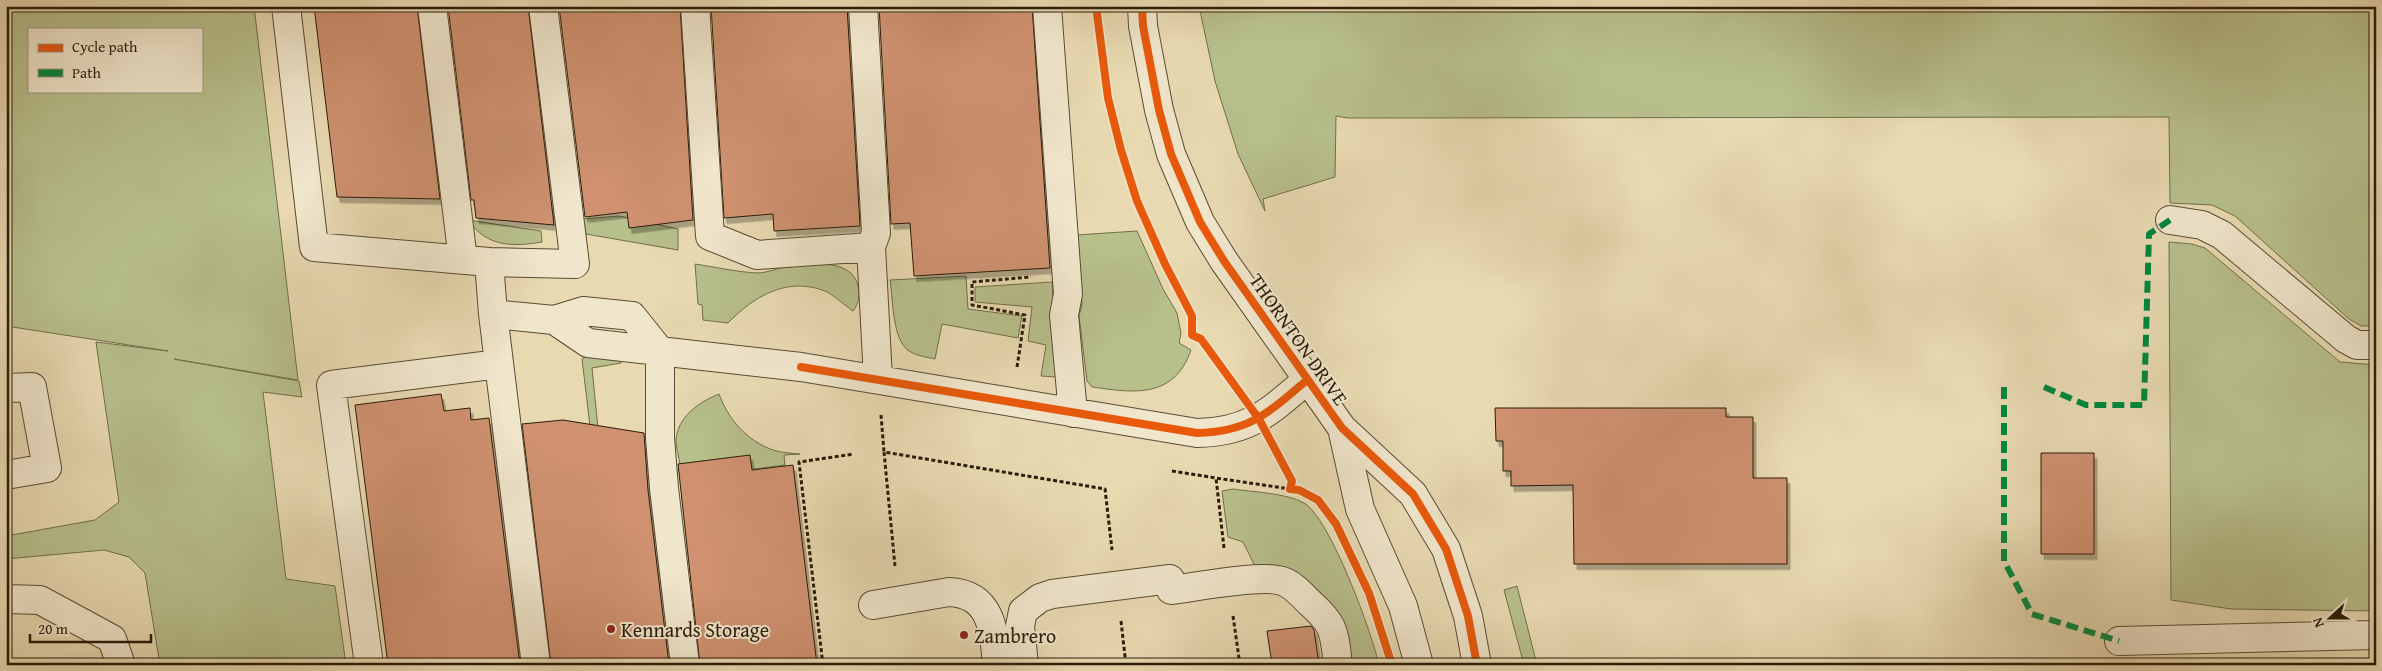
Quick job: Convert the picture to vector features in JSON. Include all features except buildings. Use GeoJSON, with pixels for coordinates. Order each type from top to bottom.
{"type":"FeatureCollection","features":[{"type":"Feature","properties":{"kind":"street"},"geometry":{"type":"LineString","coordinates":[[286,6],[314,247],[476,261],[575,264],[543,6]]}},
{"type":"Feature","properties":{"kind":"street"},"geometry":{"type":"LineString","coordinates":[[432,6],[476,261],[493,314],[536,665]]}},
{"type":"Feature","properties":{"kind":"street"},"geometry":{"type":"LineString","coordinates":[[695,6],[710,236],[756,255],[871,247]]}},
{"type":"Feature","properties":{"kind":"street"},"geometry":{"type":"LineString","coordinates":[[863,6],[876,233],[871,247],[878,380]]}},
{"type":"Feature","properties":{"kind":"street"},"geometry":{"type":"LineString","coordinates":[[1047,6],[1068,294],[1064,315],[1073,413]]}},
{"type":"Feature","properties":{"kind":"street","name":"THORNTON DRIVE"},"geometry":{"type":"LineString","coordinates":[[1142,6],[1143,26],[1159,110],[1185,190],[1200,222],[1224,261],[1342,428],[1413,494],[1446,549],[1468,616],[1477,665]]}},
{"type":"Feature","properties":{"kind":"street"},"geometry":{"type":"LineString","coordinates":[[2170,220],[2202,225],[2222,235],[2346,339],[2357,345],[2376,345]]}},
{"type":"Feature","properties":{"kind":"street"},"geometry":{"type":"LineString","coordinates":[[493,314],[554,320],[588,343],[801,367],[1198,433],[1214,433],[1243,427],[1258,419],[1307,380]]}},
{"type":"Feature","properties":{"kind":"street"},"geometry":{"type":"LineString","coordinates":[[660,351],[660,438],[685,665]]}},
{"type":"Feature","properties":{"kind":"street"},"geometry":{"type":"LineString","coordinates":[[369,665],[331,385],[499,364]]}},
{"type":"Feature","properties":{"kind":"street"},"geometry":{"type":"LineString","coordinates":[[6,388],[32,387],[47,468],[6,475]]}},
{"type":"Feature","properties":{"kind":"street","name":"THORNTON DRIVE"},"geometry":{"type":"LineString","coordinates":[[1342,428],[1360,509],[1403,606],[1419,665]]}},
{"type":"Feature","properties":{"kind":"street"},"geometry":{"type":"LineString","coordinates":[[1024,665],[1020,626],[1023,611],[1028,605],[1052,594],[1116,586],[1258,579],[1280,580],[1288,583],[1324,615],[1330,623],[1334,634],[1338,665]]}},
{"type":"Feature","properties":{"kind":"street"},"geometry":{"type":"LineString","coordinates":[[873,605],[950,592],[959,592],[971,597],[991,620],[997,665]]}},
{"type":"Feature","properties":{"kind":"street"},"geometry":{"type":"LineString","coordinates":[[6,599],[40,600],[112,639],[122,665]]}},
{"type":"Feature","properties":{"kind":"street"},"geometry":{"type":"LineString","coordinates":[[2119,641],[2376,635]]}},
{"type":"Feature","properties":{"kind":"path"},"geometry":{"type":"LineString","coordinates":[[1021,338],[1026,315],[972,305],[972,282],[1066,275]]}},
{"type":"Feature","properties":{"kind":"path"},"geometry":{"type":"LineString","coordinates":[[899,600],[884,452],[1105,489],[1126,665]]}},
{"type":"Feature","properties":{"kind":"path"},"geometry":{"type":"LineString","coordinates":[[823,665],[799,462],[854,454]]}},
{"type":"Feature","properties":{"kind":"path"},"geometry":{"type":"LineString","coordinates":[[1172,471],[1216,478]]}},
{"type":"Feature","properties":{"kind":"path"},"geometry":{"type":"LineString","coordinates":[[1292,481],[1290,489],[1299,490]]}},
{"type":"Feature","properties":{"kind":"green space"},"geometry":{"type":"Polygon","coordinates":[[[6,6],[254,6],[298,380],[174,359],[299,381],[302,397],[263,392],[286,579],[335,586],[346,665],[160,665],[145,573],[129,557],[104,550],[6,559],[6,536],[95,520],[119,502],[96,342],[168,351],[6,326],[6,6]]]}},
{"type":"Feature","properties":{"kind":"green space"},"geometry":{"type":"Polygon","coordinates":[[[1199,6],[2376,6],[2376,326],[2361,326],[2349,319],[2235,216],[2212,205],[2170,203],[2169,117],[1348,118],[1336,116],[1335,177],[1263,199],[1265,211],[1238,154],[1215,81],[1199,6]]]}},
{"type":"Feature","properties":{"kind":"green space"},"geometry":{"type":"Polygon","coordinates":[[[619,216],[678,229],[678,250],[586,234],[583,219],[619,216]]]}},
{"type":"Feature","properties":{"kind":"green space"},"geometry":{"type":"Polygon","coordinates":[[[468,220],[541,231],[542,242],[501,243],[483,236],[468,220]]]}},
{"type":"Feature","properties":{"kind":"green space"},"geometry":{"type":"Polygon","coordinates":[[[1137,231],[1163,289],[1177,313],[1181,333],[1179,343],[1191,350],[1184,366],[1163,385],[1137,391],[1092,387],[1087,381],[1079,316],[1082,304],[1076,235],[1137,231]]]}},
{"type":"Feature","properties":{"kind":"green space"},"geometry":{"type":"Polygon","coordinates":[[[2169,242],[2192,244],[2205,248],[2340,362],[2376,365],[2376,611],[2231,609],[2171,600],[2169,242]]]}},
{"type":"Feature","properties":{"kind":"green space"},"geometry":{"type":"Polygon","coordinates":[[[695,264],[757,273],[795,265],[822,264],[841,267],[849,271],[855,278],[859,293],[857,305],[853,311],[825,291],[797,286],[784,288],[760,297],[728,323],[703,320],[702,305],[698,304],[695,264]]]}},
{"type":"Feature","properties":{"kind":"green space"},"geometry":{"type":"Polygon","coordinates":[[[966,276],[968,309],[1022,316],[1018,338],[942,324],[935,359],[909,351],[903,346],[896,328],[890,280],[966,276]]]}},
{"type":"Feature","properties":{"kind":"green space"},"geometry":{"type":"Polygon","coordinates":[[[1052,282],[1057,377],[1041,376],[1046,345],[1028,341],[1032,307],[975,302],[975,287],[1052,282]]]}},
{"type":"Feature","properties":{"kind":"green space"},"geometry":{"type":"Polygon","coordinates":[[[586,357],[619,358],[621,363],[592,368],[598,428],[590,426],[582,359],[586,357]]]}},
{"type":"Feature","properties":{"kind":"green space"},"geometry":{"type":"Polygon","coordinates":[[[719,394],[733,420],[755,441],[776,451],[800,454],[784,455],[785,465],[747,470],[680,464],[676,441],[680,425],[697,406],[719,394]]]}},
{"type":"Feature","properties":{"kind":"green space"},"geometry":{"type":"Polygon","coordinates":[[[1233,489],[1288,497],[1304,503],[1314,513],[1326,530],[1349,578],[1368,628],[1379,665],[1346,665],[1342,634],[1256,568],[1243,542],[1228,537],[1222,491],[1233,489]]]}},
{"type":"Feature","properties":{"kind":"green space"},"geometry":{"type":"Polygon","coordinates":[[[1517,586],[1537,665],[1524,665],[1504,590],[1517,586]]]}},
{"type":"Feature","properties":{"kind":"green space"},"geometry":{"type":"Polygon","coordinates":[[[2376,661],[2376,665],[2299,665],[2376,661]]]}},
{"type":"Feature","properties":{"kind":"marked path"},"geometry":{"type":"LineString","coordinates":[[2044,387],[2086,405],[2144,405],[2149,234],[2170,220]]}},
{"type":"Feature","properties":{"kind":"marked path"},"geometry":{"type":"LineString","coordinates":[[2004,387],[2004,561],[2032,614],[2119,641]]}},
{"type":"Feature","properties":{"kind":"cycle path"},"geometry":{"type":"LineString","coordinates":[[1096,6],[1108,98],[1121,150],[1137,201],[1165,264],[1192,316],[1192,335],[1201,339],[1259,419],[1292,481],[1290,489],[1299,490],[1318,500],[1336,524],[1369,593],[1392,665]]}},
{"type":"Feature","properties":{"kind":"cycle path"},"geometry":{"type":"LineString","coordinates":[[1142,6],[1143,26],[1159,110],[1171,154],[1200,222],[1224,261],[1342,428],[1413,494],[1446,549],[1468,616],[1477,665]]}},
{"type":"Feature","properties":{"kind":"cycle path"},"geometry":{"type":"LineString","coordinates":[[801,367],[1197,433],[1231,429],[1258,418],[1307,380]]}},
{"type":"Feature","properties":{"kind":"place","name":"Kennards Storage"},"geometry":{"type":"Point","coordinates":[611,629]}},
{"type":"Feature","properties":{"kind":"place","name":"Zambrero"},"geometry":{"type":"Point","coordinates":[964,635]}}]}
